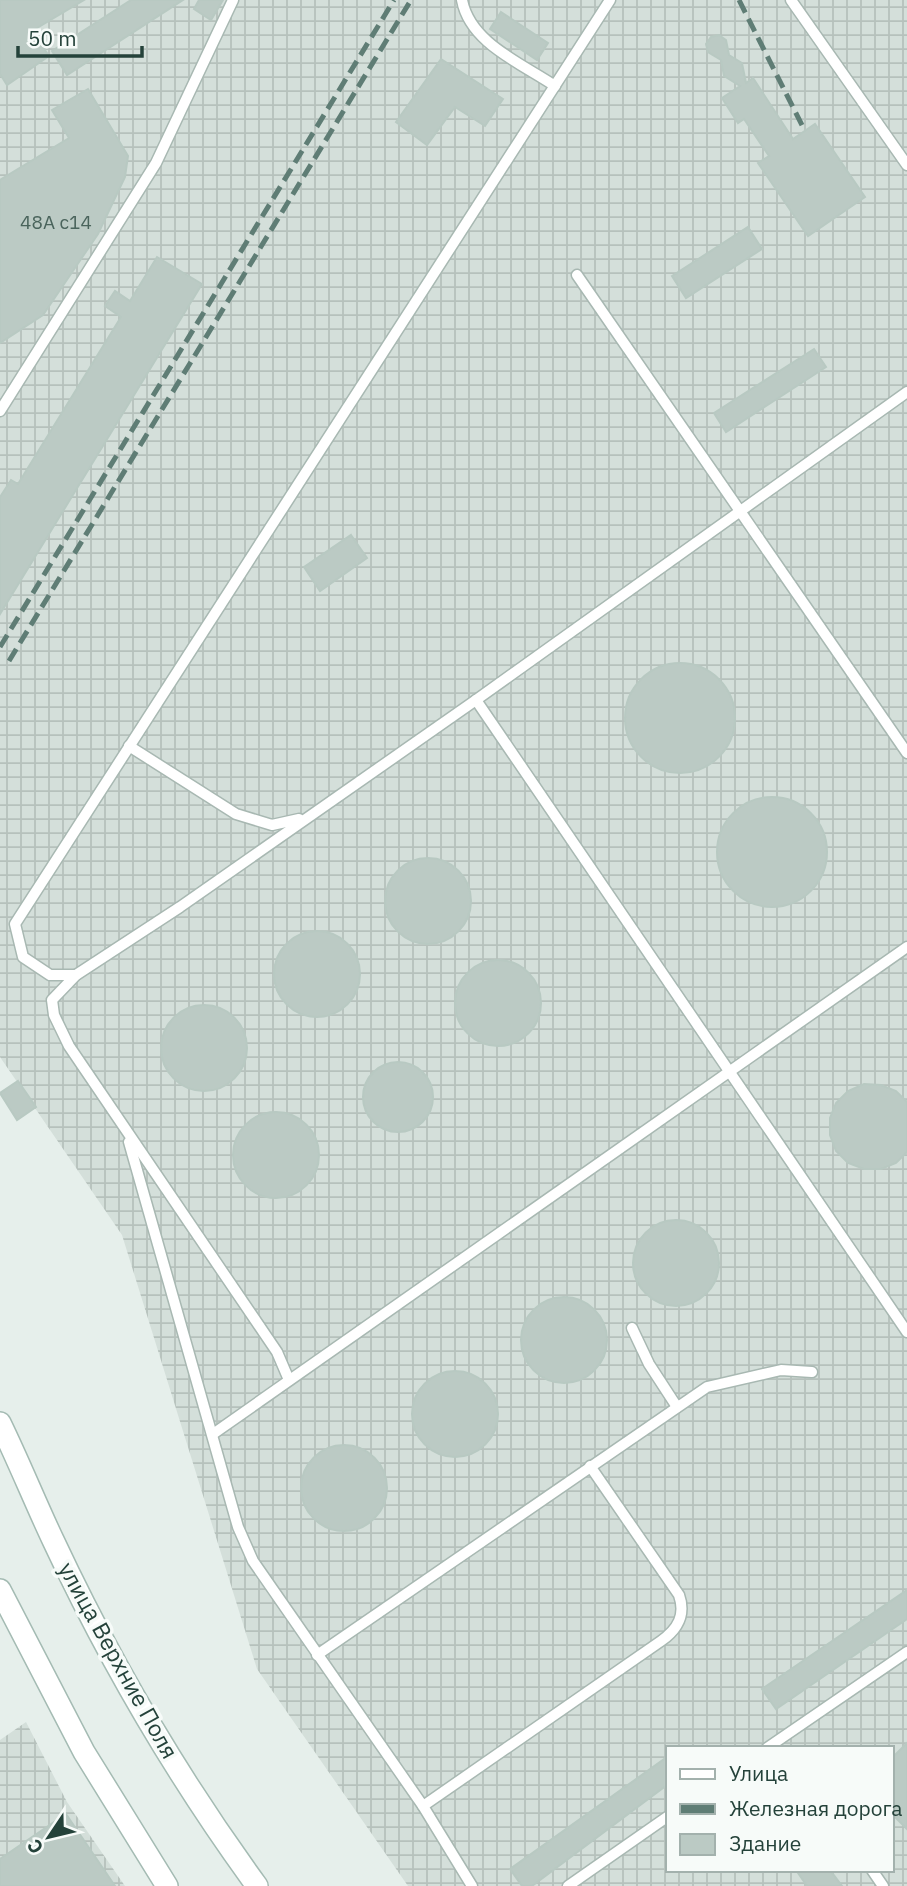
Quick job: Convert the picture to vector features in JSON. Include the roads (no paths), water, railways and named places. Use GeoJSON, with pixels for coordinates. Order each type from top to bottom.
{"type":"FeatureCollection","features":[{"type":"Feature","properties":{"kind":"main road","name":"улица Верхние Поля"},"geometry":{"type":"LineString","coordinates":[[0,1423],[53,1541],[99,1629],[163,1742],[257,1886]]}},
{"type":"Feature","properties":{"kind":"main road"},"geometry":{"type":"LineString","coordinates":[[0,1590],[84,1752],[167,1886]]}},
{"type":"Feature","properties":{"kind":"lane"},"geometry":{"type":"LineString","coordinates":[[0,411],[156,163],[233,0]]}},
{"type":"Feature","properties":{"kind":"lane"},"geometry":{"type":"LineString","coordinates":[[462,0],[465,15],[480,36],[555,86]]}},
{"type":"Feature","properties":{"kind":"lane"},"geometry":{"type":"LineString","coordinates":[[76,975],[50,975],[23,957],[15,924],[610,0]]}},
{"type":"Feature","properties":{"kind":"lane"},"geometry":{"type":"LineString","coordinates":[[791,0],[907,165]]}},
{"type":"Feature","properties":{"kind":"lane"},"geometry":{"type":"LineString","coordinates":[[577,275],[907,753]]}},
{"type":"Feature","properties":{"kind":"lane"},"geometry":{"type":"LineString","coordinates":[[289,1381],[277,1352],[69,1046],[54,1015],[52,1000],[76,975],[476,700],[739,509],[907,392]]}},
{"type":"Feature","properties":{"kind":"lane"},"geometry":{"type":"LineString","coordinates":[[476,700],[907,1332]]}},
{"type":"Feature","properties":{"kind":"lane"},"geometry":{"type":"LineString","coordinates":[[129,746],[236,814],[272,825],[306,817]]}},
{"type":"Feature","properties":{"kind":"lane"},"geometry":{"type":"LineString","coordinates":[[213,1434],[907,947]]}},
{"type":"Feature","properties":{"kind":"lane"},"geometry":{"type":"LineString","coordinates":[[127,1134],[238,1527],[253,1561],[423,1806],[472,1886]]}},
{"type":"Feature","properties":{"kind":"lane"},"geometry":{"type":"LineString","coordinates":[[632,1328],[649,1364],[677,1407]]}},
{"type":"Feature","properties":{"kind":"lane"},"geometry":{"type":"LineString","coordinates":[[317,1655],[707,1387],[781,1370],[812,1372]]}},
{"type":"Feature","properties":{"kind":"lane"},"geometry":{"type":"LineString","coordinates":[[423,1806],[662,1641],[678,1623],[684,1608],[679,1595],[590,1466]]}},
{"type":"Feature","properties":{"kind":"lane"},"geometry":{"type":"LineString","coordinates":[[770,1746],[907,1652]]}},
{"type":"Feature","properties":{"kind":"lane"},"geometry":{"type":"LineString","coordinates":[[781,1738],[787,1746]]}},
{"type":"Feature","properties":{"kind":"lane"},"geometry":{"type":"LineString","coordinates":[[568,1886],[666,1818]]}},
{"type":"Feature","properties":{"kind":"railway"},"geometry":{"type":"LineString","coordinates":[[0,647],[394,0]]}},
{"type":"Feature","properties":{"kind":"railway"},"geometry":{"type":"LineString","coordinates":[[9,661],[411,0]]}},
{"type":"Feature","properties":{"kind":"railway"},"geometry":{"type":"LineString","coordinates":[[739,0],[805,131]]}}]}
